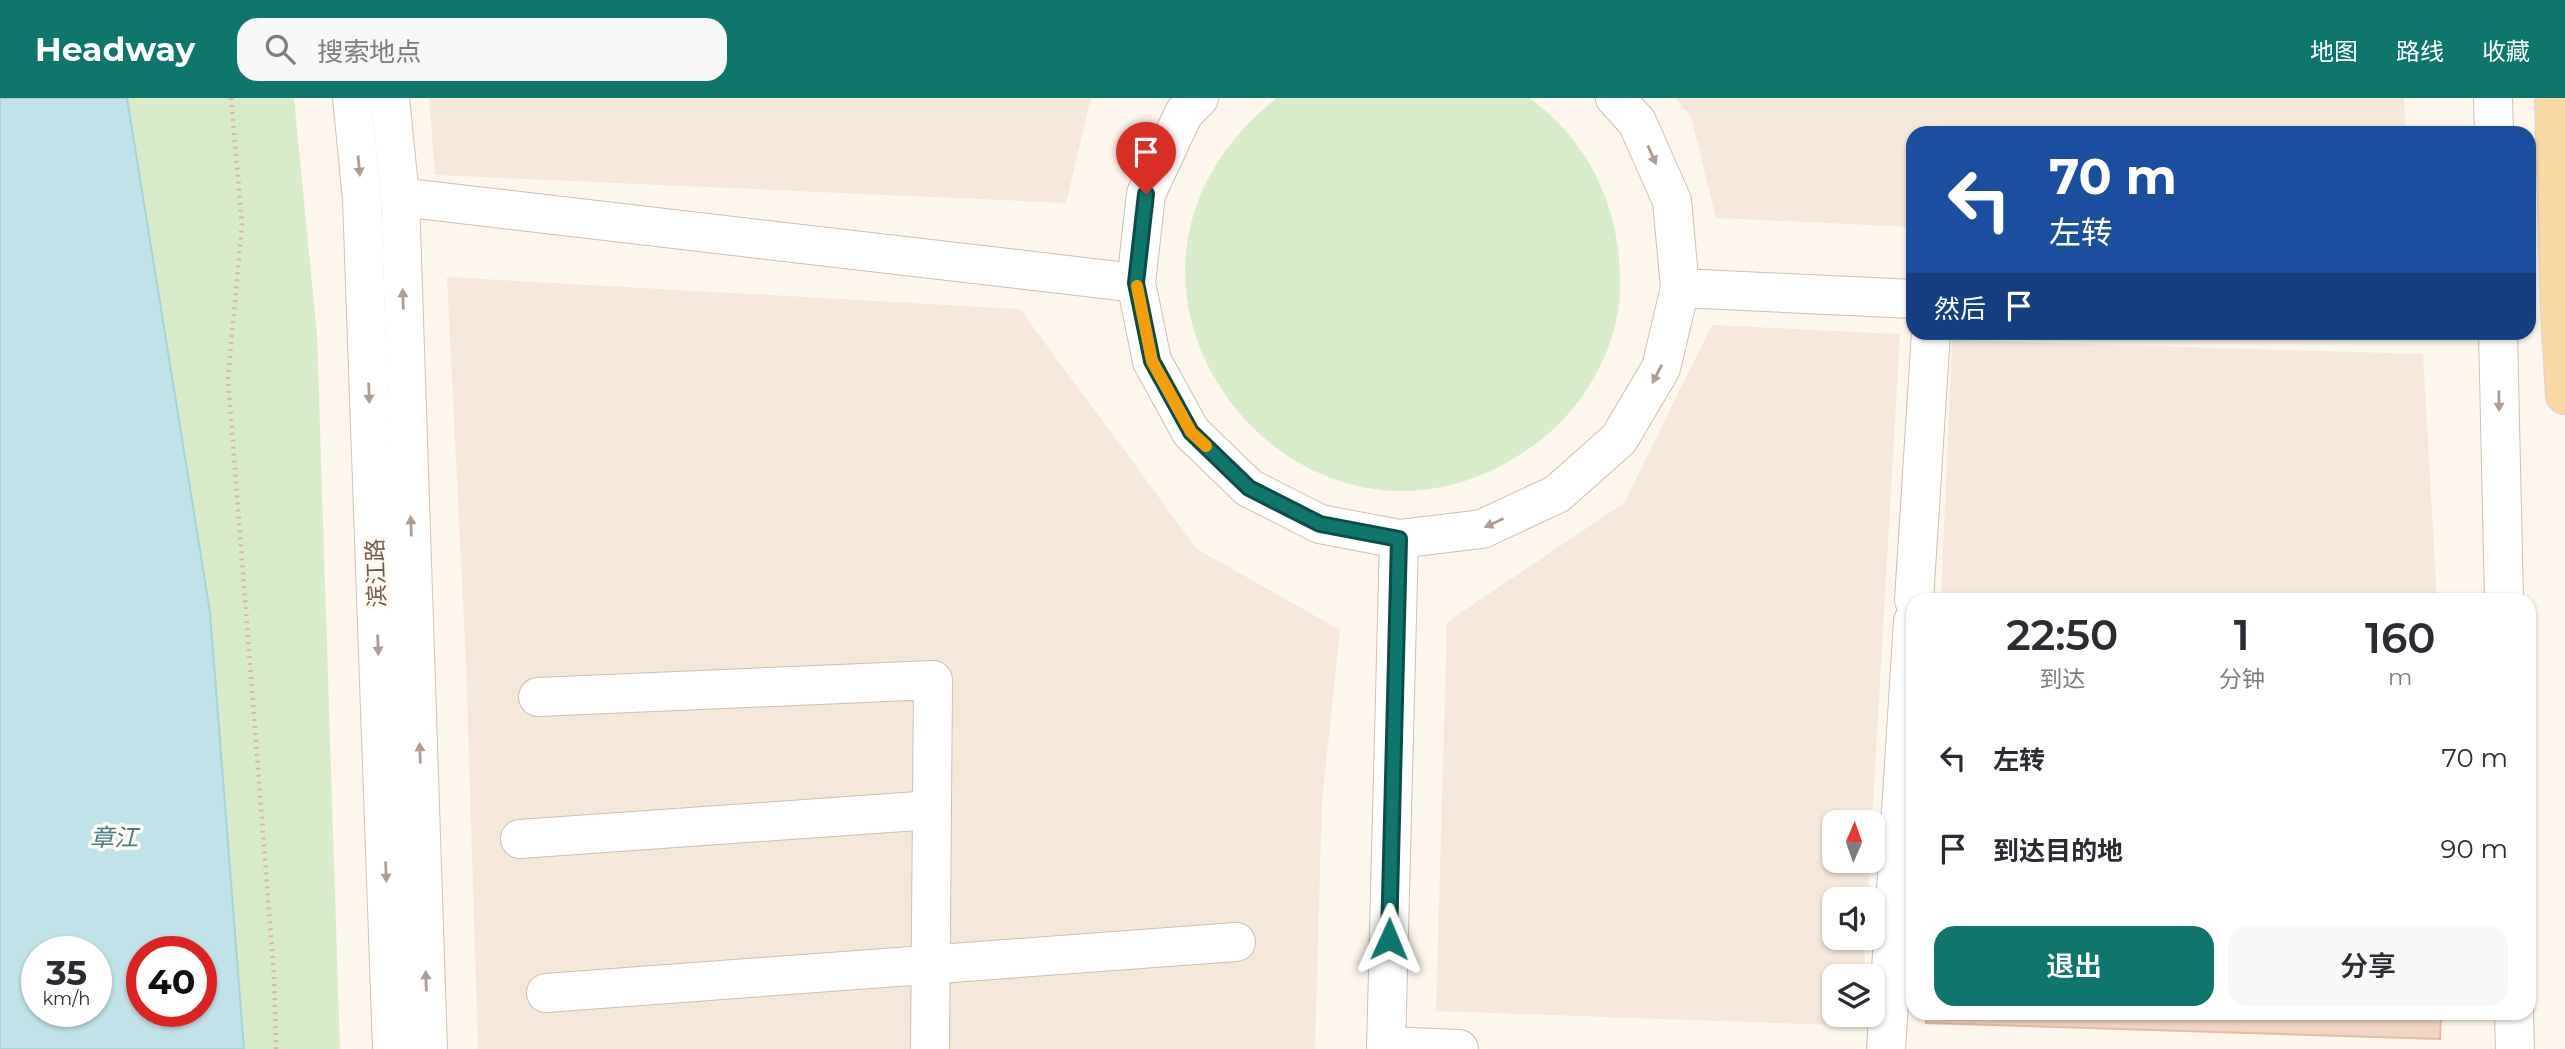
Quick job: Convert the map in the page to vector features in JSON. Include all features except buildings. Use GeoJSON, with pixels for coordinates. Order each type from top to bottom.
{"type":"FeatureCollection","features":[{"type":"Feature","properties":{"kind":"main road"},"geometry":{"type":"LineString","coordinates":[[2554,98],[2565,395]]}},
{"type":"Feature","properties":{"kind":"street","name":"滨江路"},"geometry":{"type":"LineString","coordinates":[[352,98],[362,200],[392,1049]]}},
{"type":"Feature","properties":{"kind":"street","name":"滨江路"},"geometry":{"type":"LineString","coordinates":[[390,98],[400,197],[428,1049]]}},
{"type":"Feature","properties":{"kind":"street"},"geometry":{"type":"LineString","coordinates":[[1199,98],[1184,113],[1146,194],[1136,283],[1152,361],[1191,432],[1249,488],[1320,524],[1399,539],[1482,529],[1557,494],[1619,439],[1661,368],[1680,288],[1672,201],[1637,122],[1615,98]]}},
{"type":"Feature","properties":{"kind":"street"},"geometry":{"type":"LineString","coordinates":[[2493,98],[2494,126]]}},
{"type":"Feature","properties":{"kind":"street"},"geometry":{"type":"LineString","coordinates":[[400,197],[1136,283]]}},
{"type":"Feature","properties":{"kind":"street"},"geometry":{"type":"LineString","coordinates":[[1680,288],[1906,299]]}},
{"type":"Feature","properties":{"kind":"street"},"geometry":{"type":"LineString","coordinates":[[1914,593],[1930,340]]}},
{"type":"Feature","properties":{"kind":"street"},"geometry":{"type":"LineString","coordinates":[[2498,340],[2504,593]]}},
{"type":"Feature","properties":{"kind":"street"},"geometry":{"type":"LineString","coordinates":[[1399,539],[1386,1047],[1459,1049]]}},
{"type":"Feature","properties":{"kind":"street"},"geometry":{"type":"LineString","coordinates":[[538,697],[933,680],[930,1049]]}},
{"type":"Feature","properties":{"kind":"street"},"geometry":{"type":"LineString","coordinates":[[1886,1049],[1906,732]]}},
{"type":"Feature","properties":{"kind":"street"},"geometry":{"type":"LineString","coordinates":[[520,839],[932,810]]}},
{"type":"Feature","properties":{"kind":"street"},"geometry":{"type":"LineString","coordinates":[[546,993],[1236,942]]}},
{"type":"Feature","properties":{"kind":"street"},"geometry":{"type":"LineString","coordinates":[[2514,1020],[2515,1049]]}},
{"type":"Feature","properties":{"kind":"path"},"geometry":{"type":"LineString","coordinates":[[232,98],[242,225],[228,378],[274,976],[276,1049]]}},
{"type":"Feature","properties":{"kind":"shaded area"},"geometry":{"type":"Polygon","coordinates":[[[429,98],[1091,98],[1066,203],[435,175],[429,98]]]}},
{"type":"Feature","properties":{"kind":"shaded area"},"geometry":{"type":"Polygon","coordinates":[[[1675,98],[2404,98],[2406,126],[1906,126],[1906,227],[1716,218],[1691,117],[1675,98]]]}},
{"type":"Feature","properties":{"kind":"shaded area"},"geometry":{"type":"Polygon","coordinates":[[[447,277],[1020,309],[1197,549],[1340,630],[1322,802],[1315,1049],[478,1049],[466,663],[447,277]]]}},
{"type":"Feature","properties":{"kind":"shaded area"},"geometry":{"type":"Polygon","coordinates":[[[1712,325],[1900,334],[1873,810],[1822,810],[1822,873],[1869,873],[1869,887],[1822,887],[1822,950],[1865,950],[1865,964],[1822,964],[1822,1025],[1436,1011],[1447,622],[1624,503],[1712,325]]]}},
{"type":"Feature","properties":{"kind":"shaded area"},"geometry":{"type":"Polygon","coordinates":[[[1952,340],[2423,354],[2437,593],[1941,593],[1952,340]]]}},
{"type":"Feature","properties":{"kind":"green space"},"geometry":{"type":"Polygon","coordinates":[[[127,98],[294,98],[317,335],[340,1049],[244,1049],[210,612],[127,98]]]}},
{"type":"Feature","properties":{"kind":"green space"},"geometry":{"type":"Polygon","coordinates":[[[1277,98],[1529,98],[1571,137],[1587,159],[1609,209],[1620,264],[1618,314],[1613,334],[1596,374],[1572,410],[1542,439],[1454,484],[1369,488],[1294,460],[1234,406],[1196,335],[1186,255],[1211,173],[1277,98]]]}},
{"type":"Feature","properties":{"kind":"water","name":"章江"},"geometry":{"type":"Polygon","coordinates":[[[0,98],[127,98],[210,612],[244,1049],[0,1049],[0,98]]]}},
{"type":"Feature","properties":{"kind":"slow traffic"},"geometry":{"type":"LineString","coordinates":[[1137,286],[1152,361],[1191,432],[1206,446]]}},
{"type":"Feature","properties":{"kind":"route"},"geometry":{"type":"LineString","coordinates":[[1146,194],[1136,283],[1152,361],[1191,432],[1249,488],[1320,524],[1399,539],[1389,939]]}}]}
